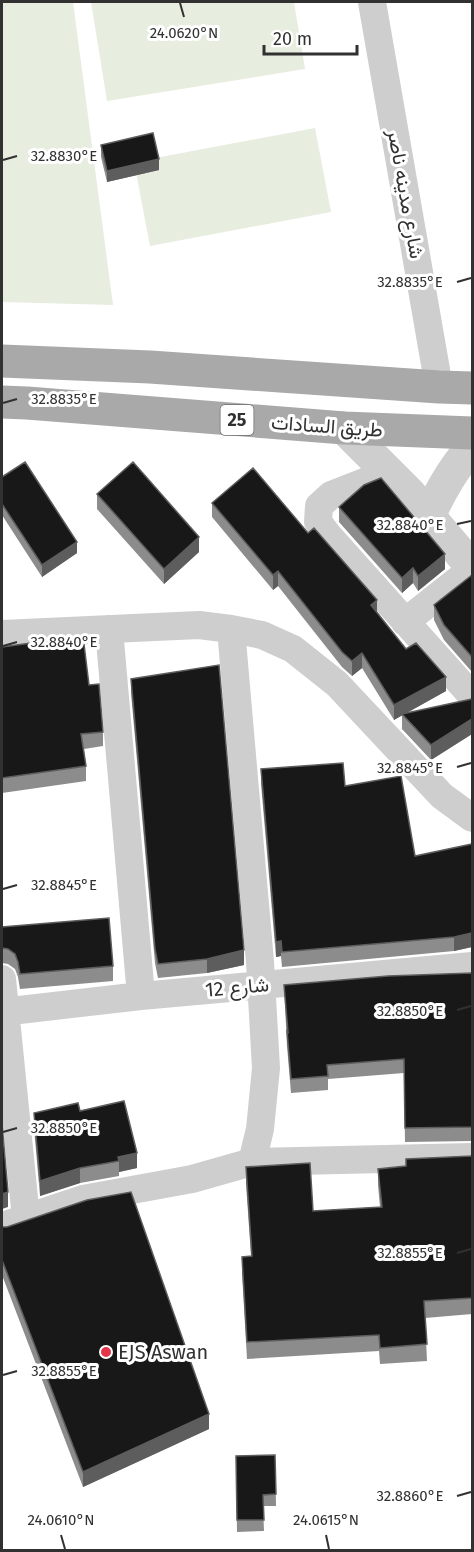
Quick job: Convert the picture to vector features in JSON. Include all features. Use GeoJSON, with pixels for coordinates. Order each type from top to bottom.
{"type":"FeatureCollection","features":[{"type":"Feature","properties":{"kind":"main road"},"geometry":{"type":"LineString","coordinates":[[2,361],[150,367],[472,388]]}},
{"type":"Feature","properties":{"kind":"main road","name":"طريق السادات"},"geometry":{"type":"LineString","coordinates":[[2,402],[344,428],[472,433]]}},
{"type":"Feature","properties":{"kind":"street","name":"شارع مدينه ناصر"},"geometry":{"type":"LineString","coordinates":[[372,2],[439,387]]}},
{"type":"Feature","properties":{"kind":"street"},"geometry":{"type":"LineString","coordinates":[[344,428],[390,472],[472,568],[405,622]]}},
{"type":"Feature","properties":{"kind":"street"},"geometry":{"type":"LineString","coordinates":[[429,516],[449,478],[472,448]]}},
{"type":"Feature","properties":{"kind":"street"},"geometry":{"type":"LineString","coordinates":[[390,472],[331,495],[319,506],[318,522],[472,696]]}},
{"type":"Feature","properties":{"kind":"street"},"geometry":{"type":"LineString","coordinates":[[2,634],[200,625],[262,635],[293,649],[337,684],[442,796],[472,819]]}},
{"type":"Feature","properties":{"kind":"street"},"geometry":{"type":"LineString","coordinates":[[110,629],[141,996]]}},
{"type":"Feature","properties":{"kind":"street"},"geometry":{"type":"LineString","coordinates":[[231,629],[262,984],[266,1068],[260,1129],[252,1162]]}},
{"type":"Feature","properties":{"kind":"street","name":"شارع 12"},"geometry":{"type":"LineString","coordinates":[[3,1012],[262,984],[472,966]]}},
{"type":"Feature","properties":{"kind":"street"},"geometry":{"type":"LineString","coordinates":[[2,979],[14,1222],[83,1199],[192,1179],[252,1162],[472,1157]]}},
{"type":"Feature","properties":{"kind":"shaded area"},"geometry":{"type":"Polygon","coordinates":[[[2,2],[73,2],[113,305],[2,302],[2,2]]]}},
{"type":"Feature","properties":{"kind":"shaded area"},"geometry":{"type":"Polygon","coordinates":[[[91,2],[294,2],[305,69],[107,101],[91,2]]]}},
{"type":"Feature","properties":{"kind":"shaded area"},"geometry":{"type":"Polygon","coordinates":[[[315,128],[331,212],[150,246],[134,162],[315,128]]]}},
{"type":"Feature","properties":{"kind":"building"},"geometry":{"type":"Polygon","coordinates":[[[153,133],[159,159],[107,171],[101,145],[153,133]]]}},
{"type":"Feature","properties":{"kind":"building"},"geometry":{"type":"Polygon","coordinates":[[[25,462],[77,542],[42,565],[2,504],[2,477],[25,462]]]}},
{"type":"Feature","properties":{"kind":"building"},"geometry":{"type":"Polygon","coordinates":[[[133,462],[199,537],[164,569],[97,494],[133,462]]]}},
{"type":"Feature","properties":{"kind":"building"},"geometry":{"type":"Polygon","coordinates":[[[253,468],[308,533],[314,528],[377,600],[371,605],[406,649],[416,643],[446,677],[394,705],[362,653],[352,661],[342,652],[278,571],[273,575],[212,503],[253,468]]]}},
{"type":"Feature","properties":{"kind":"building"},"geometry":{"type":"Polygon","coordinates":[[[381,478],[445,554],[418,576],[413,568],[402,578],[339,507],[364,485],[381,478]]]}},
{"type":"Feature","properties":{"kind":"building"},"geometry":{"type":"Polygon","coordinates":[[[472,575],[472,657],[444,625],[434,605],[472,575]]]}},
{"type":"Feature","properties":{"kind":"building"},"geometry":{"type":"Polygon","coordinates":[[[83,636],[89,685],[99,684],[103,732],[81,734],[86,766],[2,778],[2,647],[83,636]]]}},
{"type":"Feature","properties":{"kind":"building"},"geometry":{"type":"Polygon","coordinates":[[[219,665],[244,950],[207,959],[158,964],[131,679],[219,665]]]}},
{"type":"Feature","properties":{"kind":"building"},"geometry":{"type":"Polygon","coordinates":[[[472,699],[472,719],[431,745],[402,714],[472,699]]]}},
{"type":"Feature","properties":{"kind":"building"},"geometry":{"type":"Polygon","coordinates":[[[343,763],[345,786],[401,776],[415,856],[472,844],[472,933],[454,937],[282,952],[281,941],[276,942],[261,769],[343,763]]]}},
{"type":"Feature","properties":{"kind":"building"},"geometry":{"type":"Polygon","coordinates":[[[109,918],[113,966],[20,974],[15,954],[2,948],[2,927],[109,918]]]}},
{"type":"Feature","properties":{"kind":"building"},"geometry":{"type":"Polygon","coordinates":[[[472,973],[472,1127],[405,1128],[404,1059],[327,1065],[328,1076],[291,1079],[284,985],[388,976],[472,973]]]}},
{"type":"Feature","properties":{"kind":"building"},"geometry":{"type":"Polygon","coordinates":[[[124,1101],[137,1153],[118,1157],[119,1161],[80,1168],[40,1181],[34,1113],[78,1103],[80,1111],[124,1101]]]}},
{"type":"Feature","properties":{"kind":"building"},"geometry":{"type":"Polygon","coordinates":[[[2,1124],[8,1192],[2,1194],[2,1124]]]}},
{"type":"Feature","properties":{"kind":"building"},"geometry":{"type":"Polygon","coordinates":[[[472,1156],[472,1298],[424,1301],[427,1344],[380,1348],[379,1335],[247,1342],[242,1257],[252,1256],[246,1167],[310,1163],[313,1211],[382,1207],[378,1169],[406,1166],[406,1159],[472,1156]]]}},
{"type":"Feature","properties":{"kind":"building","name":"EJS Aswan"},"geometry":{"type":"Polygon","coordinates":[[[131,1192],[209,1414],[83,1472],[2,1260],[2,1227],[87,1200],[131,1192]]]}},
{"type":"Feature","properties":{"kind":"building"},"geometry":{"type":"Polygon","coordinates":[[[275,1455],[276,1494],[263,1495],[264,1520],[237,1520],[236,1456],[275,1455]]]}},
{"type":"Feature","properties":{"kind":"place","name":"EJS Aswan"},"geometry":{"type":"Point","coordinates":[106,1352]}}]}
